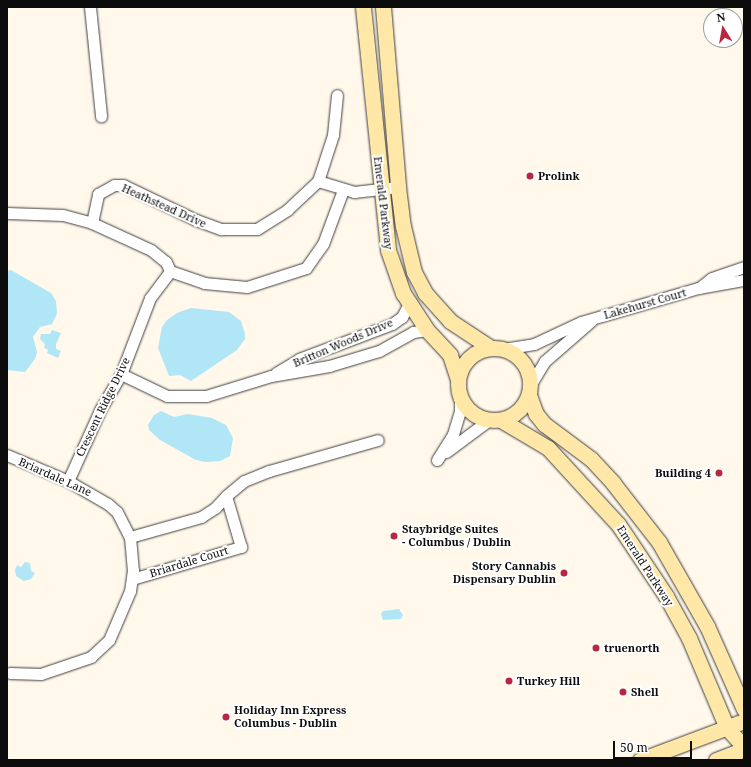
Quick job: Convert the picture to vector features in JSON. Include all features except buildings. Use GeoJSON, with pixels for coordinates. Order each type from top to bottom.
{"type":"FeatureCollection","features":[{"type":"Feature","properties":{"kind":"main road","name":"Emerald Parkway"},"geometry":{"type":"LineString","coordinates":[[363,7],[380,189],[388,250],[397,280],[409,303],[427,330],[450,355],[458,380]]}},
{"type":"Feature","properties":{"kind":"main road","name":"Emerald Parkway"},"geometry":{"type":"LineString","coordinates":[[383,7],[398,187],[403,226],[414,272],[424,293],[450,321],[496,348]]}},
{"type":"Feature","properties":{"kind":"main road"},"geometry":{"type":"LineString","coordinates":[[496,348],[522,361],[528,372],[530,390],[518,411],[495,420],[471,412],[460,396],[458,380],[461,368],[468,358],[479,351],[496,348]]}},
{"type":"Feature","properties":{"kind":"main road","name":"Emerald Parkway"},"geometry":{"type":"LineString","coordinates":[[530,390],[536,414],[544,424],[590,459],[613,484],[659,542],[707,626],[744,708]]}},
{"type":"Feature","properties":{"kind":"main road","name":"Emerald Parkway"},"geometry":{"type":"LineString","coordinates":[[495,420],[548,448],[618,524],[662,590],[689,638],[727,728],[744,748]]}},
{"type":"Feature","properties":{"kind":"main road"},"geometry":{"type":"LineString","coordinates":[[640,760],[744,721]]}},
{"type":"Feature","properties":{"kind":"main road"},"geometry":{"type":"LineString","coordinates":[[716,760],[744,748]]}},
{"type":"Feature","properties":{"kind":"street"},"geometry":{"type":"LineString","coordinates":[[90,7],[101,116]]}},
{"type":"Feature","properties":{"kind":"street","name":"Heathstead Drive"},"geometry":{"type":"LineString","coordinates":[[92,223],[98,194],[114,185],[123,186],[212,227],[257,229],[287,210],[318,181],[333,135],[337,95]]}},
{"type":"Feature","properties":{"kind":"street"},"geometry":{"type":"LineString","coordinates":[[318,181],[343,190],[354,192],[398,187]]}},
{"type":"Feature","properties":{"kind":"street"},"geometry":{"type":"LineString","coordinates":[[7,213],[62,215],[92,223],[151,250],[166,262],[170,271],[204,283],[247,287],[306,268],[323,244],[343,190]]}},
{"type":"Feature","properties":{"kind":"street","name":"Lakehurst Court"},"geometry":{"type":"LineString","coordinates":[[698,288],[712,278],[744,267]]}},
{"type":"Feature","properties":{"kind":"street","name":"Crescent Ridge Drive"},"geometry":{"type":"LineString","coordinates":[[68,481],[100,410],[121,374],[150,298],[170,271]]}},
{"type":"Feature","properties":{"kind":"street","name":"Lakehurst Court"},"geometry":{"type":"LineString","coordinates":[[496,348],[534,344],[562,329],[593,319],[698,288],[744,280]]}},
{"type":"Feature","properties":{"kind":"street","name":"Britton Woods Drive"},"geometry":{"type":"LineString","coordinates":[[271,376],[299,359],[392,324],[402,317],[409,303]]}},
{"type":"Feature","properties":{"kind":"street","name":"Lakehurst Court"},"geometry":{"type":"LineString","coordinates":[[530,390],[545,361],[593,319]]}},
{"type":"Feature","properties":{"kind":"street","name":"Britton Woods Drive"},"geometry":{"type":"LineString","coordinates":[[121,374],[167,396],[188,398],[234,389],[271,376],[329,366],[379,351],[413,332],[427,330]]}},
{"type":"Feature","properties":{"kind":"street"},"geometry":{"type":"LineString","coordinates":[[460,396],[460,411],[453,434],[436,460],[461,439],[495,420]]}},
{"type":"Feature","properties":{"kind":"street"},"geometry":{"type":"LineString","coordinates":[[130,537],[201,517],[215,508],[226,496],[244,481],[269,471],[378,440]]}},
{"type":"Feature","properties":{"kind":"street","name":"Briardale Lane"},"geometry":{"type":"LineString","coordinates":[[7,455],[68,481],[108,504],[117,512],[130,537],[132,579],[130,591],[110,640],[91,657],[41,674],[10,673]]}},
{"type":"Feature","properties":{"kind":"street","name":"Briardale Court"},"geometry":{"type":"LineString","coordinates":[[132,579],[241,547],[226,496]]}},
{"type":"Feature","properties":{"kind":"water"},"geometry":{"type":"Polygon","coordinates":[[[11,270],[51,293],[56,301],[57,314],[52,324],[40,327],[33,337],[37,352],[35,359],[25,372],[7,370],[7,271],[11,270]]]}},
{"type":"Feature","properties":{"kind":"water"},"geometry":{"type":"Polygon","coordinates":[[[191,308],[229,312],[241,321],[245,339],[237,350],[191,381],[180,375],[169,376],[158,348],[162,327],[167,320],[177,313],[191,308]]]}},
{"type":"Feature","properties":{"kind":"water"},"geometry":{"type":"Polygon","coordinates":[[[52,330],[61,333],[56,344],[56,349],[61,351],[58,358],[47,353],[48,350],[44,348],[45,344],[40,339],[41,334],[50,334],[52,330]]]}},
{"type":"Feature","properties":{"kind":"water"},"geometry":{"type":"Polygon","coordinates":[[[161,411],[174,417],[188,414],[212,418],[226,425],[233,438],[230,456],[220,461],[206,462],[196,460],[160,440],[149,430],[148,425],[154,415],[161,411]]]}},
{"type":"Feature","properties":{"kind":"water"},"geometry":{"type":"Polygon","coordinates":[[[25,562],[30,563],[31,571],[35,573],[31,579],[24,581],[16,576],[15,570],[17,565],[21,567],[25,562]]]}},
{"type":"Feature","properties":{"kind":"water"},"geometry":{"type":"Polygon","coordinates":[[[399,609],[403,615],[401,619],[383,620],[381,614],[383,611],[399,609]]]}},
{"type":"Feature","properties":{"kind":"place","name":"Prolink"},"geometry":{"type":"Point","coordinates":[530,176]}},
{"type":"Feature","properties":{"kind":"place","name":"Building 4"},"geometry":{"type":"Point","coordinates":[719,473]}},
{"type":"Feature","properties":{"kind":"place","name":"Staybridge Suites - Columbus / Dublin"},"geometry":{"type":"Point","coordinates":[394,536]}},
{"type":"Feature","properties":{"kind":"place","name":"Story Cannabis Dispensary Dublin"},"geometry":{"type":"Point","coordinates":[564,573]}},
{"type":"Feature","properties":{"kind":"place","name":"truenorth"},"geometry":{"type":"Point","coordinates":[596,648]}},
{"type":"Feature","properties":{"kind":"place","name":"Turkey Hill"},"geometry":{"type":"Point","coordinates":[509,681]}},
{"type":"Feature","properties":{"kind":"place","name":"Shell"},"geometry":{"type":"Point","coordinates":[623,692]}},
{"type":"Feature","properties":{"kind":"place","name":"Holiday Inn Express Columbus - Dublin"},"geometry":{"type":"Point","coordinates":[226,717]}}]}
